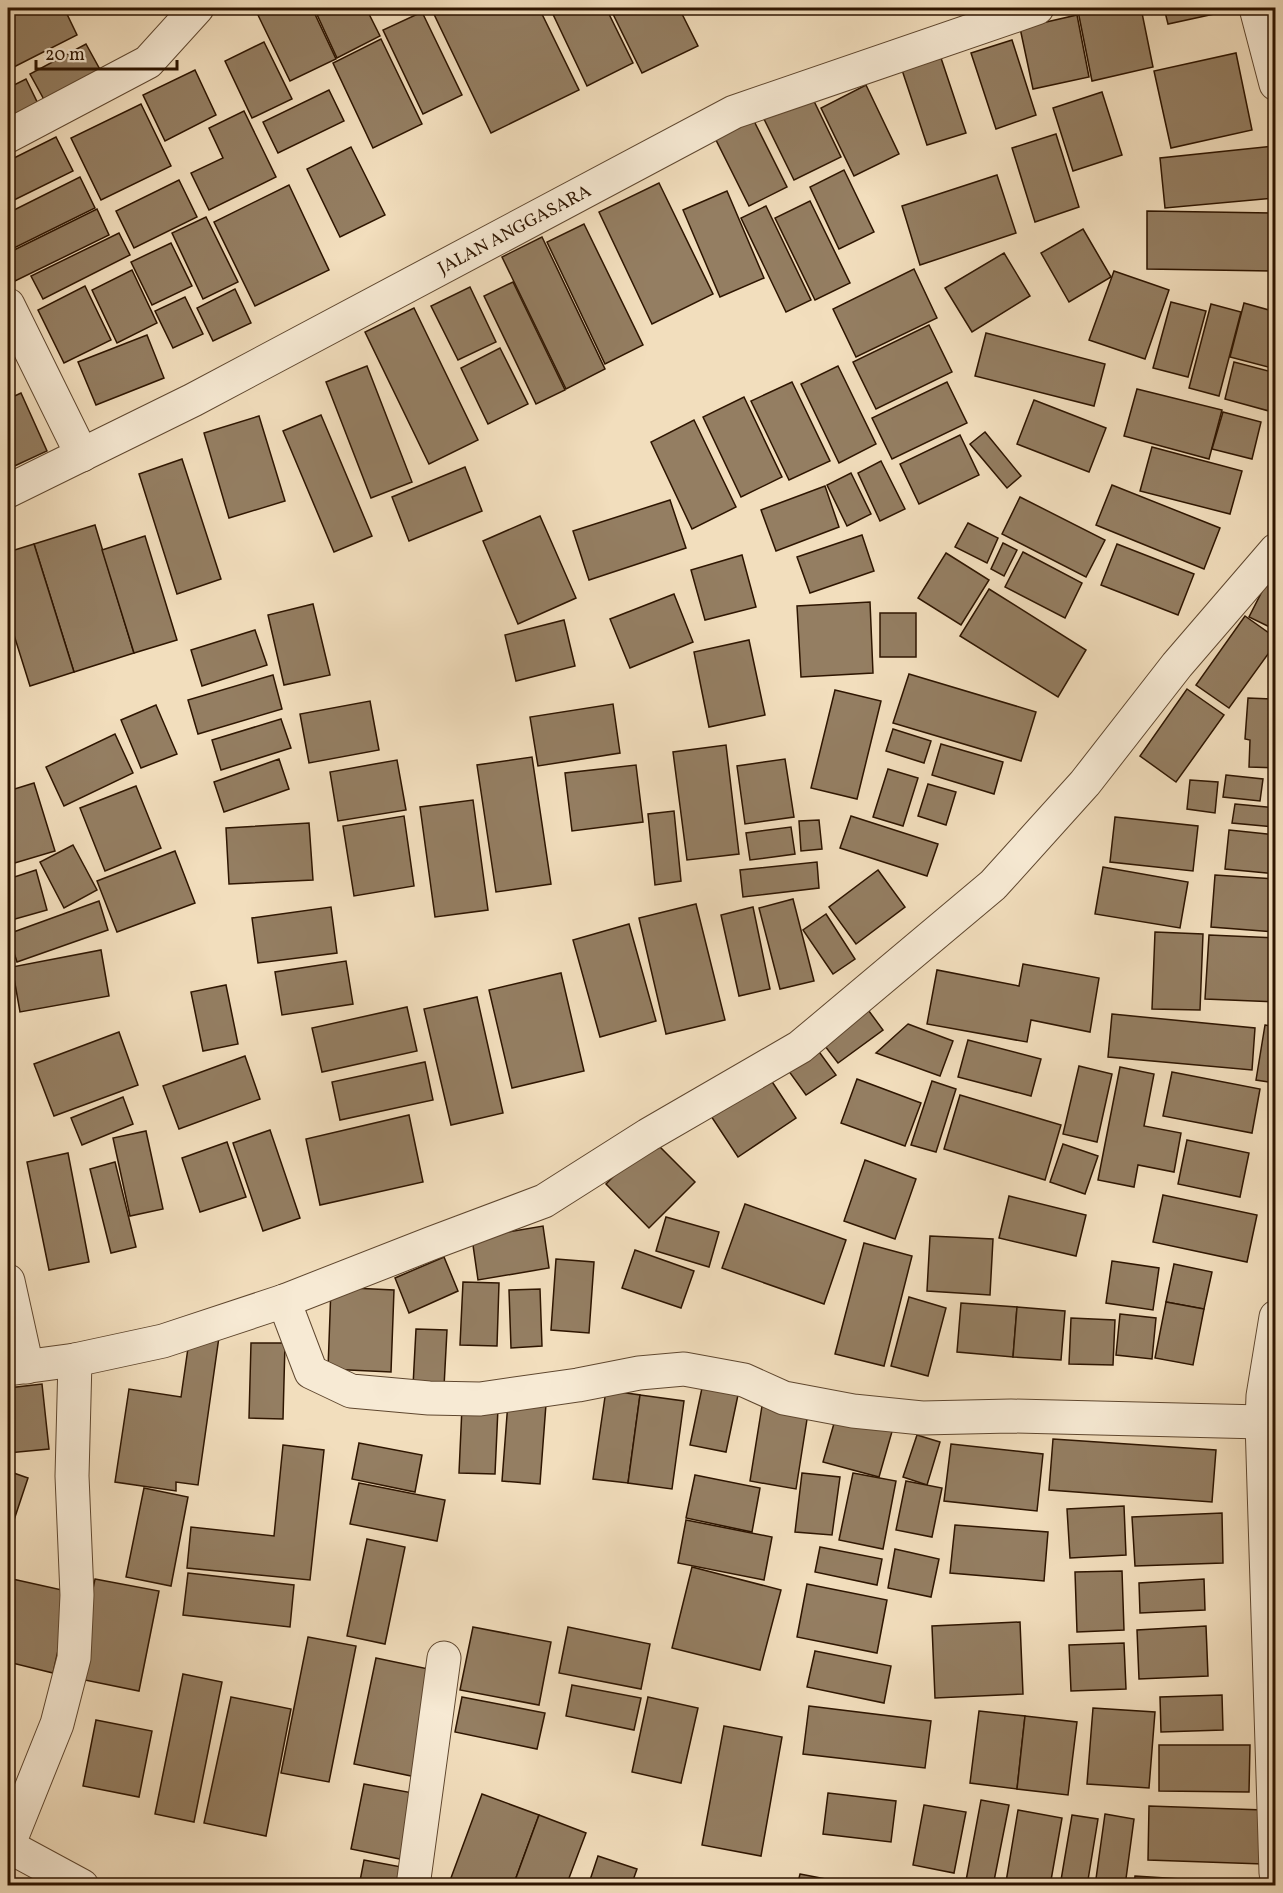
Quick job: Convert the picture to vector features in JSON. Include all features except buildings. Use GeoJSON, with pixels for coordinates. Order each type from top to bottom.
{"type":"FeatureCollection","features":[{"type":"Feature","properties":{"kind":"street"},"geometry":{"type":"LineString","coordinates":[[8,136],[148,62],[197,8]]}},
{"type":"Feature","properties":{"kind":"street","name":"JALAN ANGGASARA"},"geometry":{"type":"LineString","coordinates":[[8,491],[193,400],[734,112],[1037,8]]}},
{"type":"Feature","properties":{"kind":"street"},"geometry":{"type":"LineString","coordinates":[[1256,8],[1275,84]]}},
{"type":"Feature","properties":{"kind":"street"},"geometry":{"type":"LineString","coordinates":[[8,305],[81,455]]}},
{"type":"Feature","properties":{"kind":"street"},"geometry":{"type":"LineString","coordinates":[[8,1281],[17,1368],[75,1360],[163,1341],[284,1301],[544,1201],[648,1136],[800,1047],[993,885],[1085,783],[1177,665],[1275,550]]}},
{"type":"Feature","properties":{"kind":"street"},"geometry":{"type":"LineString","coordinates":[[284,1301],[311,1372],[351,1391],[429,1398],[480,1399],[578,1385],[639,1373],[684,1369],[744,1380],[784,1398],[853,1411],[921,1418],[1011,1416],[1262,1422]]}},
{"type":"Feature","properties":{"kind":"street"},"geometry":{"type":"LineString","coordinates":[[1275,1317],[1263,1396],[1262,1422],[1275,1873]]}},
{"type":"Feature","properties":{"kind":"street"},"geometry":{"type":"LineString","coordinates":[[75,1360],[72,1476],[77,1595],[74,1658],[57,1724],[8,1846],[82,1886]]}},
{"type":"Feature","properties":{"kind":"street"},"geometry":{"type":"LineString","coordinates":[[413,1886],[444,1658]]}}]}
